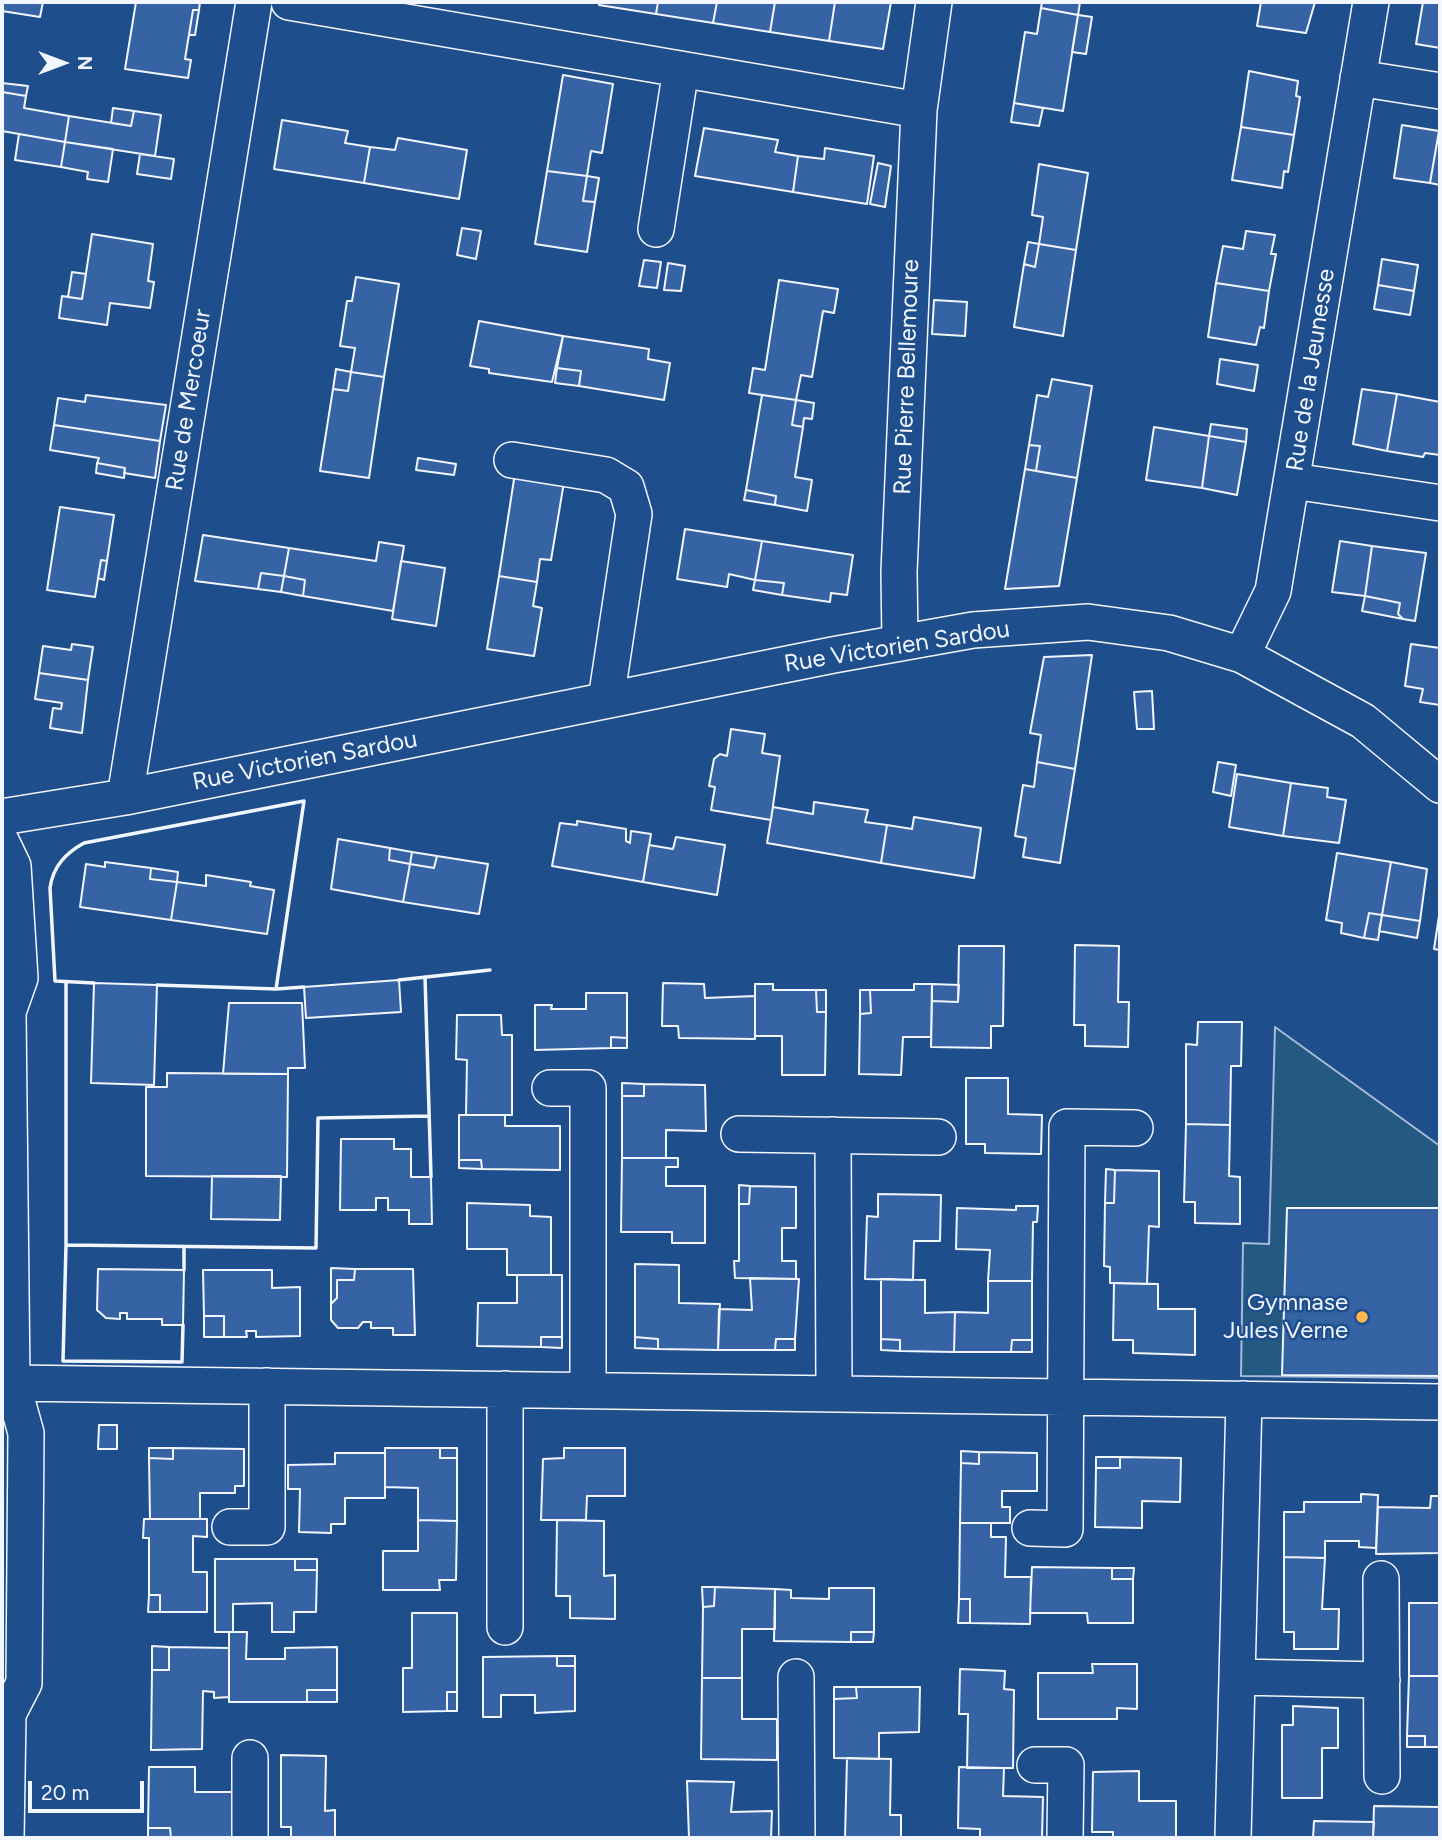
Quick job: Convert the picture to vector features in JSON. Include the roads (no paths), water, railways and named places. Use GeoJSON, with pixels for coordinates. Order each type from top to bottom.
{"type":"FeatureCollection","features":[{"type":"Feature","properties":{"kind":"street","name":"Rue de Mercoeur"},"geometry":{"type":"LineString","coordinates":[[125,797],[254,2]]}},
{"type":"Feature","properties":{"kind":"street"},"geometry":{"type":"LineString","coordinates":[[289,2],[919,110]]}},
{"type":"Feature","properties":{"kind":"street","name":"Rue Pierre Bellemoure"},"geometry":{"type":"LineString","coordinates":[[900,643],[899,572],[919,110],[934,2]]}},
{"type":"Feature","properties":{"kind":"street","name":"Rue de la Jeunesse"},"geometry":{"type":"LineString","coordinates":[[1242,655],[1273,591],[1371,2]]}},
{"type":"Feature","properties":{"kind":"street"},"geometry":{"type":"LineString","coordinates":[[656,229],[681,69]]}},
{"type":"Feature","properties":{"kind":"street"},"geometry":{"type":"LineString","coordinates":[[1358,78],[1440,91]]}},
{"type":"Feature","properties":{"kind":"street"},"geometry":{"type":"LineString","coordinates":[[512,460],[606,475],[626,486],[634,514],[606,700]]}},
{"type":"Feature","properties":{"kind":"street"},"geometry":{"type":"LineString","coordinates":[[1293,481],[1440,503]]}},
{"type":"Feature","properties":{"kind":"street","name":"Rue Victorien Sardou"},"geometry":{"type":"LineString","coordinates":[[2,817],[125,797],[900,643],[973,630],[1088,622],[1169,632],[1242,655],[1363,721],[1440,785]]}},
{"type":"Feature","properties":{"kind":"street"},"geometry":{"type":"LineString","coordinates":[[2,843],[13,866],[20,978],[5,1007],[7,1395],[26,1433],[24,1683],[4,1711],[6,1838]]}},
{"type":"Feature","properties":{"kind":"street"},"geometry":{"type":"LineString","coordinates":[[550,1088],[588,1088],[588,1390]]}},
{"type":"Feature","properties":{"kind":"street"},"geometry":{"type":"LineString","coordinates":[[1030,1528],[1065,1529],[1067,1127],[1135,1128]]}},
{"type":"Feature","properties":{"kind":"street"},"geometry":{"type":"LineString","coordinates":[[739,1134],[937,1137]]}},
{"type":"Feature","properties":{"kind":"street"},"geometry":{"type":"LineString","coordinates":[[833,1135],[834,1394]]}},
{"type":"Feature","properties":{"kind":"street"},"geometry":{"type":"LineString","coordinates":[[7,1395],[267,1386],[1440,1402]]}},
{"type":"Feature","properties":{"kind":"street"},"geometry":{"type":"LineString","coordinates":[[230,1527],[267,1527],[267,1386]]}},
{"type":"Feature","properties":{"kind":"street"},"geometry":{"type":"LineString","coordinates":[[505,1389],[505,1627]]}},
{"type":"Feature","properties":{"kind":"street"},"geometry":{"type":"LineString","coordinates":[[1233,1838],[1244,1399]]}},
{"type":"Feature","properties":{"kind":"street"},"geometry":{"type":"LineString","coordinates":[[1381,1579],[1381,1776]]}},
{"type":"Feature","properties":{"kind":"street"},"geometry":{"type":"LineString","coordinates":[[796,1677],[797,1838]]}},
{"type":"Feature","properties":{"kind":"street"},"geometry":{"type":"LineString","coordinates":[[1237,1677],[1381,1680]]}},
{"type":"Feature","properties":{"kind":"street"},"geometry":{"type":"LineString","coordinates":[[250,1758],[250,1838]]}},
{"type":"Feature","properties":{"kind":"street"},"geometry":{"type":"LineString","coordinates":[[1035,1765],[1066,1765],[1065,1838]]}},
{"type":"Feature","properties":{"kind":"place","name":"Gymnase Jules Verne"},"geometry":{"type":"Point","coordinates":[1362,1317]}}]}
